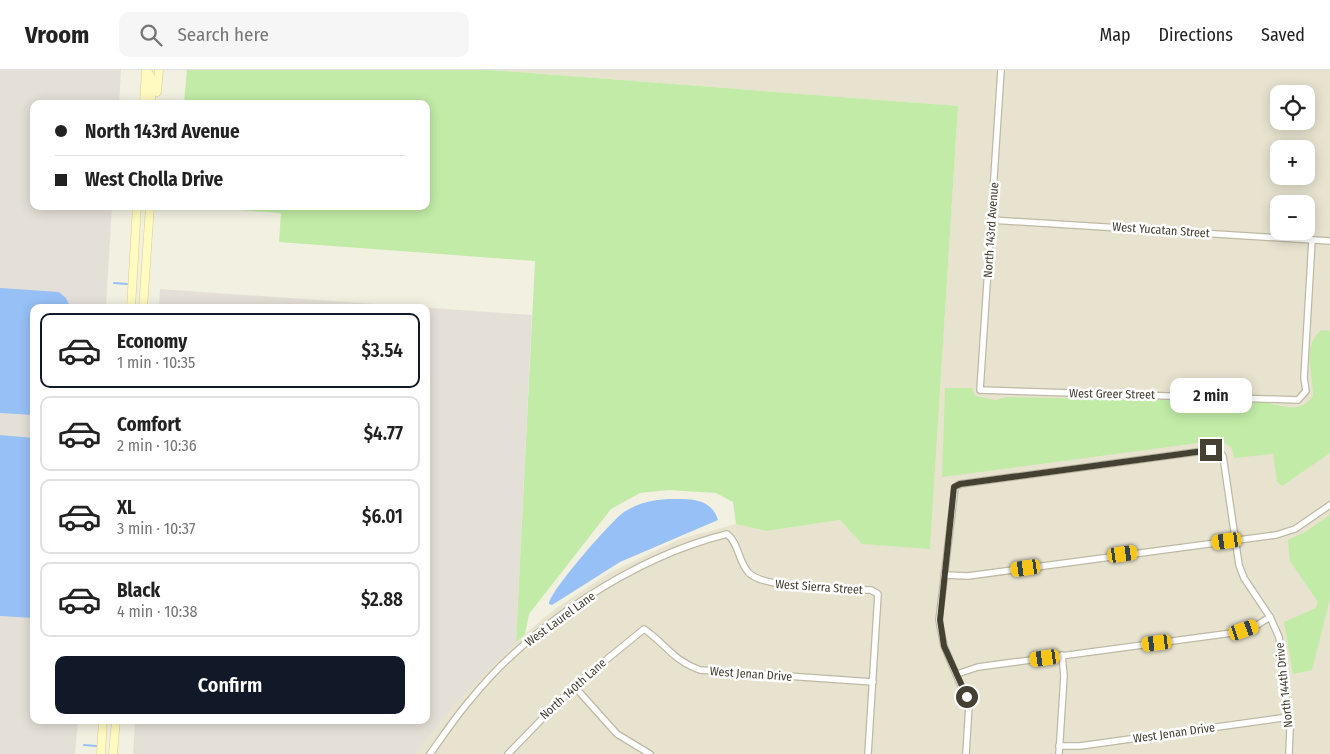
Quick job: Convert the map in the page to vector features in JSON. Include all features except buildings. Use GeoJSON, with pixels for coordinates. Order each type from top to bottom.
{"type":"FeatureCollection","features":[{"type":"Feature","properties":{"kind":"main road"},"geometry":{"type":"LineString","coordinates":[[144,100],[147,70]]}},
{"type":"Feature","properties":{"kind":"main road"},"geometry":{"type":"LineString","coordinates":[[147,70],[152,80],[151,100]]}},
{"type":"Feature","properties":{"kind":"main road"},"geometry":{"type":"LineString","coordinates":[[156,100],[159,70]]}},
{"type":"Feature","properties":{"kind":"main road"},"geometry":{"type":"LineString","coordinates":[[130,304],[137,210]]}},
{"type":"Feature","properties":{"kind":"main road"},"geometry":{"type":"LineString","coordinates":[[143,304],[150,210]]}},
{"type":"Feature","properties":{"kind":"main road"},"geometry":{"type":"LineString","coordinates":[[134,252],[146,253]]}},
{"type":"Feature","properties":{"kind":"main road"},"geometry":{"type":"LineString","coordinates":[[101,754],[103,724]]}},
{"type":"Feature","properties":{"kind":"main road"},"geometry":{"type":"LineString","coordinates":[[113,754],[116,724]]}},
{"type":"Feature","properties":{"kind":"street","name":"North 143rd Avenue"},"geometry":{"type":"LineString","coordinates":[[980,390],[1001,70]]}},
{"type":"Feature","properties":{"kind":"street","name":"West Yucatan Street"},"geometry":{"type":"LineString","coordinates":[[992,220],[1270,237]]}},
{"type":"Feature","properties":{"kind":"street","name":"West Yucatan Street"},"geometry":{"type":"LineString","coordinates":[[1312,240],[1330,241]]}},
{"type":"Feature","properties":{"kind":"street","name":"West Greer Street"},"geometry":{"type":"LineString","coordinates":[[980,390],[1294,400],[1302,398],[1306,391],[1304,378],[1312,240]]}},
{"type":"Feature","properties":{"kind":"street","name":"North 144th Drive"},"geometry":{"type":"LineString","coordinates":[[944,575],[954,487],[960,484],[1218,450],[1223,456],[1240,570],[1270,617],[1279,637],[1289,717],[1289,754]]}},
{"type":"Feature","properties":{"kind":"street"},"geometry":{"type":"LineString","coordinates":[[966,754],[969,705],[944,646],[940,629],[944,575],[968,576],[1287,532],[1330,505]]}},
{"type":"Feature","properties":{"kind":"street","name":"West Sierra Street"},"geometry":{"type":"LineString","coordinates":[[727,534],[733,538],[740,560],[749,573],[761,581],[778,584],[871,590],[878,594],[873,682]]}},
{"type":"Feature","properties":{"kind":"street","name":"West Laurel Lane"},"geometry":{"type":"LineString","coordinates":[[430,754],[471,698],[516,653],[554,622],[592,595],[633,572],[664,557],[727,534]]}},
{"type":"Feature","properties":{"kind":"street"},"geometry":{"type":"LineString","coordinates":[[957,674],[978,667],[1238,632],[1254,627],[1270,617]]}},
{"type":"Feature","properties":{"kind":"street","name":"West Jenan Drive"},"geometry":{"type":"LineString","coordinates":[[644,629],[681,662],[700,670],[873,682]]}},
{"type":"Feature","properties":{"kind":"street","name":"North 140th Lane"},"geometry":{"type":"LineString","coordinates":[[508,754],[574,686],[644,629]]}},
{"type":"Feature","properties":{"kind":"street"},"geometry":{"type":"LineString","coordinates":[[1059,754],[1064,676],[1062,655]]}},
{"type":"Feature","properties":{"kind":"street"},"geometry":{"type":"LineString","coordinates":[[868,754],[873,682]]}},
{"type":"Feature","properties":{"kind":"street"},"geometry":{"type":"LineString","coordinates":[[574,686],[617,734],[650,754]]}},
{"type":"Feature","properties":{"kind":"street","name":"West Jenan Drive"},"geometry":{"type":"LineString","coordinates":[[1059,746],[1080,746],[1289,717]]}},
{"type":"Feature","properties":{"kind":"shaded area"},"geometry":{"type":"Polygon","coordinates":[[[0,70],[121,70],[119,100],[30,100],[30,210],[112,210],[106,304],[30,304],[30,724],[78,724],[75,754],[0,754],[0,70]]]}},
{"type":"Feature","properties":{"kind":"shaded area"},"geometry":{"type":"Polygon","coordinates":[[[491,70],[1330,70],[1330,754],[415,754],[459,700],[509,647],[555,609],[609,573],[680,539],[736,524],[766,531],[840,520],[862,544],[930,548],[958,106],[491,70]]]}},
{"type":"Feature","properties":{"kind":"shaded area"},"geometry":{"type":"Polygon","coordinates":[[[160,289],[375,304],[159,304],[160,289]]]}},
{"type":"Feature","properties":{"kind":"shaded area"},"geometry":{"type":"Polygon","coordinates":[[[430,308],[532,315],[516,642],[459,700],[415,754],[133,754],[135,724],[430,724],[430,308]]]}},
{"type":"Feature","properties":{"kind":"green space"},"geometry":{"type":"Polygon","coordinates":[[[187,70],[491,70],[958,106],[930,549],[862,544],[840,520],[766,531],[736,524],[733,502],[716,493],[669,490],[640,493],[611,509],[529,614],[525,634],[516,642],[535,261],[279,242],[281,213],[240,210],[430,210],[430,100],[184,100],[187,70]]]}},
{"type":"Feature","properties":{"kind":"green space"},"geometry":{"type":"Polygon","coordinates":[[[1321,330],[1330,331],[1330,453],[1282,486],[1277,482],[1273,454],[1234,458],[1232,448],[1220,440],[942,477],[945,388],[972,388],[975,396],[996,400],[1007,397],[1260,402],[1296,407],[1302,406],[1313,396],[1310,354],[1311,346],[1321,330]]]}},
{"type":"Feature","properties":{"kind":"green space"},"geometry":{"type":"Polygon","coordinates":[[[1330,515],[1330,598],[1312,670],[1293,674],[1284,622],[1316,608],[1318,602],[1290,561],[1288,540],[1305,532],[1330,515]]]}},
{"type":"Feature","properties":{"kind":"water"},"geometry":{"type":"Polygon","coordinates":[[[0,288],[59,292],[66,298],[69,304],[30,304],[30,415],[0,413],[0,288]]]}},
{"type":"Feature","properties":{"kind":"water"},"geometry":{"type":"Polygon","coordinates":[[[0,435],[30,438],[30,618],[0,616],[0,435]]]}},
{"type":"Feature","properties":{"kind":"water"},"geometry":{"type":"Polygon","coordinates":[[[668,499],[705,503],[715,512],[718,520],[620,562],[552,605],[549,604],[559,586],[570,572],[617,518],[640,504],[668,499]]]}},
{"type":"Feature","properties":{"kind":"waterway"},"geometry":{"type":"LineString","coordinates":[[114,283],[127,284]]}},
{"type":"Feature","properties":{"kind":"waterway"},"geometry":{"type":"LineString","coordinates":[[84,745],[96,746]]}},
{"type":"Feature","properties":{"kind":"route"},"geometry":{"type":"LineString","coordinates":[[967,697],[944,646],[940,620],[954,487],[960,484],[1211,450]]}}]}
